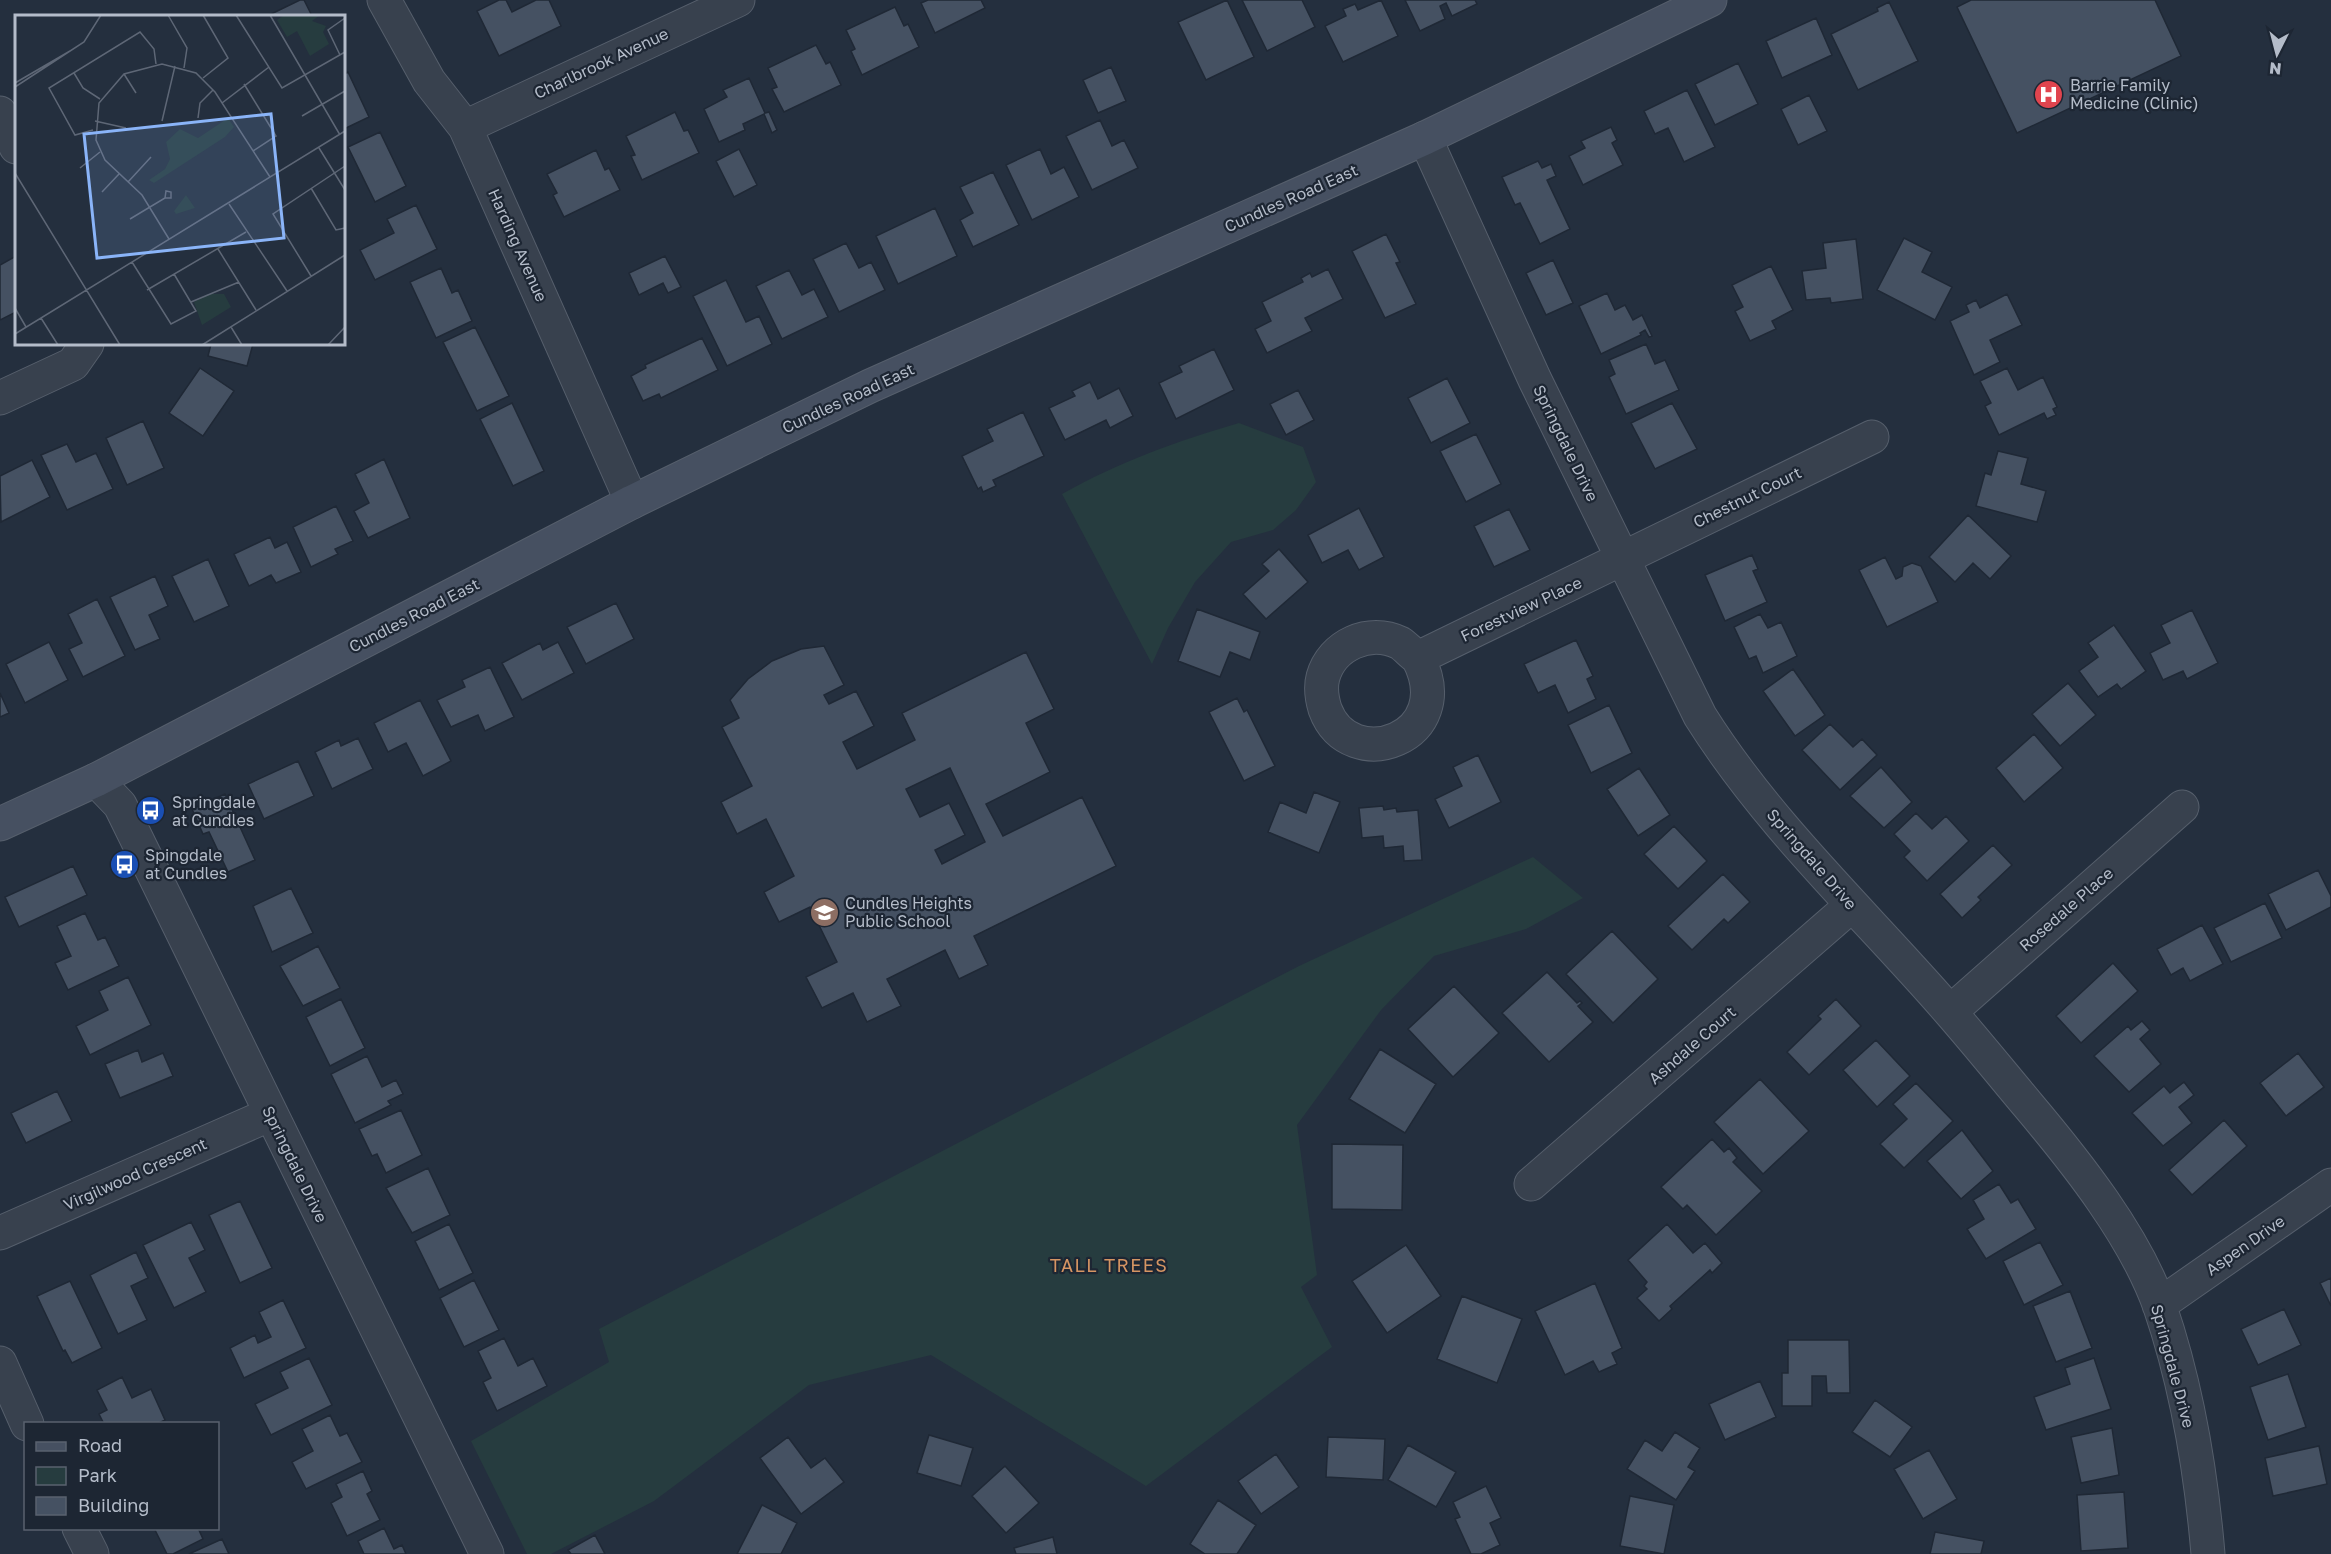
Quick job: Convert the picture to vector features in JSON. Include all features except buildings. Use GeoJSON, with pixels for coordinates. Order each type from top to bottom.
{"type":"FeatureCollection","features":[{"type":"Feature","properties":{"kind":"main road","name":"Cundles Road East"},"geometry":{"type":"LineString","coordinates":[[0,824],[96,780],[632,502],[870,386],[1425,138],[1710,0]]}},
{"type":"Feature","properties":{"kind":"street","name":"Harding Avenue"},"geometry":{"type":"LineString","coordinates":[[384,0],[429,81],[465,126],[632,502]]}},
{"type":"Feature","properties":{"kind":"street","name":"Charlbrook Avenue"},"geometry":{"type":"LineString","coordinates":[[465,126],[738,0]]}},
{"type":"Feature","properties":{"kind":"street"},"geometry":{"type":"LineString","coordinates":[[0,113],[15,145]]}},
{"type":"Feature","properties":{"kind":"street","name":"Springdale Drive"},"geometry":{"type":"LineString","coordinates":[[1425,138],[1535,380],[1700,716],[1718,745],[1743,779],[1852,905],[1950,1012],[2065,1150],[2100,1198],[2134,1254],[2160,1305],[2183,1391],[2197,1460],[2208,1554]]}},
{"type":"Feature","properties":{"kind":"street"},"geometry":{"type":"LineString","coordinates":[[0,398],[73,364],[86,345]]}},
{"type":"Feature","properties":{"kind":"street","name":"Chestnut Court"},"geometry":{"type":"LineString","coordinates":[[1624,560],[1692,523],[1872,437]]}},
{"type":"Feature","properties":{"kind":"street","name":"Forestview Place"},"geometry":{"type":"LineString","coordinates":[[1418,658],[1624,560]]}},
{"type":"Feature","properties":{"kind":"street","name":"Springdale Drive"},"geometry":{"type":"LineString","coordinates":[[96,780],[120,805],[487,1554]]}},
{"type":"Feature","properties":{"kind":"street","name":"Rosedale Place"},"geometry":{"type":"LineString","coordinates":[[1950,1012],[2182,807]]}},
{"type":"Feature","properties":{"kind":"street","name":"Ashdale Court"},"geometry":{"type":"LineString","coordinates":[[1531,1184],[1852,905]]}},
{"type":"Feature","properties":{"kind":"street","name":"Virgilwood Crescent"},"geometry":{"type":"LineString","coordinates":[[0,1233],[271,1114]]}},
{"type":"Feature","properties":{"kind":"street","name":"Aspen Drive"},"geometry":{"type":"LineString","coordinates":[[2160,1305],[2331,1185]]}},
{"type":"Feature","properties":{"kind":"street"},"geometry":{"type":"LineString","coordinates":[[0,1363],[26,1422]]}},
{"type":"Feature","properties":{"kind":"street"},"geometry":{"type":"LineString","coordinates":[[80,1530],[92,1554]]}},
{"type":"Feature","properties":{"kind":"green space"},"geometry":{"type":"Polygon","coordinates":[[[1239,423],[1303,447],[1316,482],[1296,510],[1273,530],[1231,542],[1195,582],[1168,628],[1152,664],[1062,494],[1149,453],[1239,423]]]}},
{"type":"Feature","properties":{"kind":"green space"},"geometry":{"type":"Polygon","coordinates":[[[1533,857],[1583,898],[1526,929],[1434,956],[1381,1010],[1297,1125],[1317,1275],[1301,1287],[1332,1347],[1146,1486],[931,1355],[809,1385],[654,1501],[551,1554],[527,1554],[471,1441],[609,1362],[599,1329],[1299,966],[1533,857]]]}},
{"type":"Feature","properties":{"kind":"place","name":"Barrie Family Medicine (Clinic)"},"geometry":{"type":"Point","coordinates":[2049,94]}},
{"type":"Feature","properties":{"kind":"place","name":"Springdale at Cundles"},"geometry":{"type":"Point","coordinates":[151,811]}},
{"type":"Feature","properties":{"kind":"place","name":"Spingdale at Cundles"},"geometry":{"type":"Point","coordinates":[124,864]}},
{"type":"Feature","properties":{"kind":"place","name":"Cundles Heights Public School"},"geometry":{"type":"Point","coordinates":[824,912]}},
{"type":"Feature","properties":{"kind":"district","name":"TALL TREES"},"geometry":{"type":"Point","coordinates":[1109,1266]}}]}
